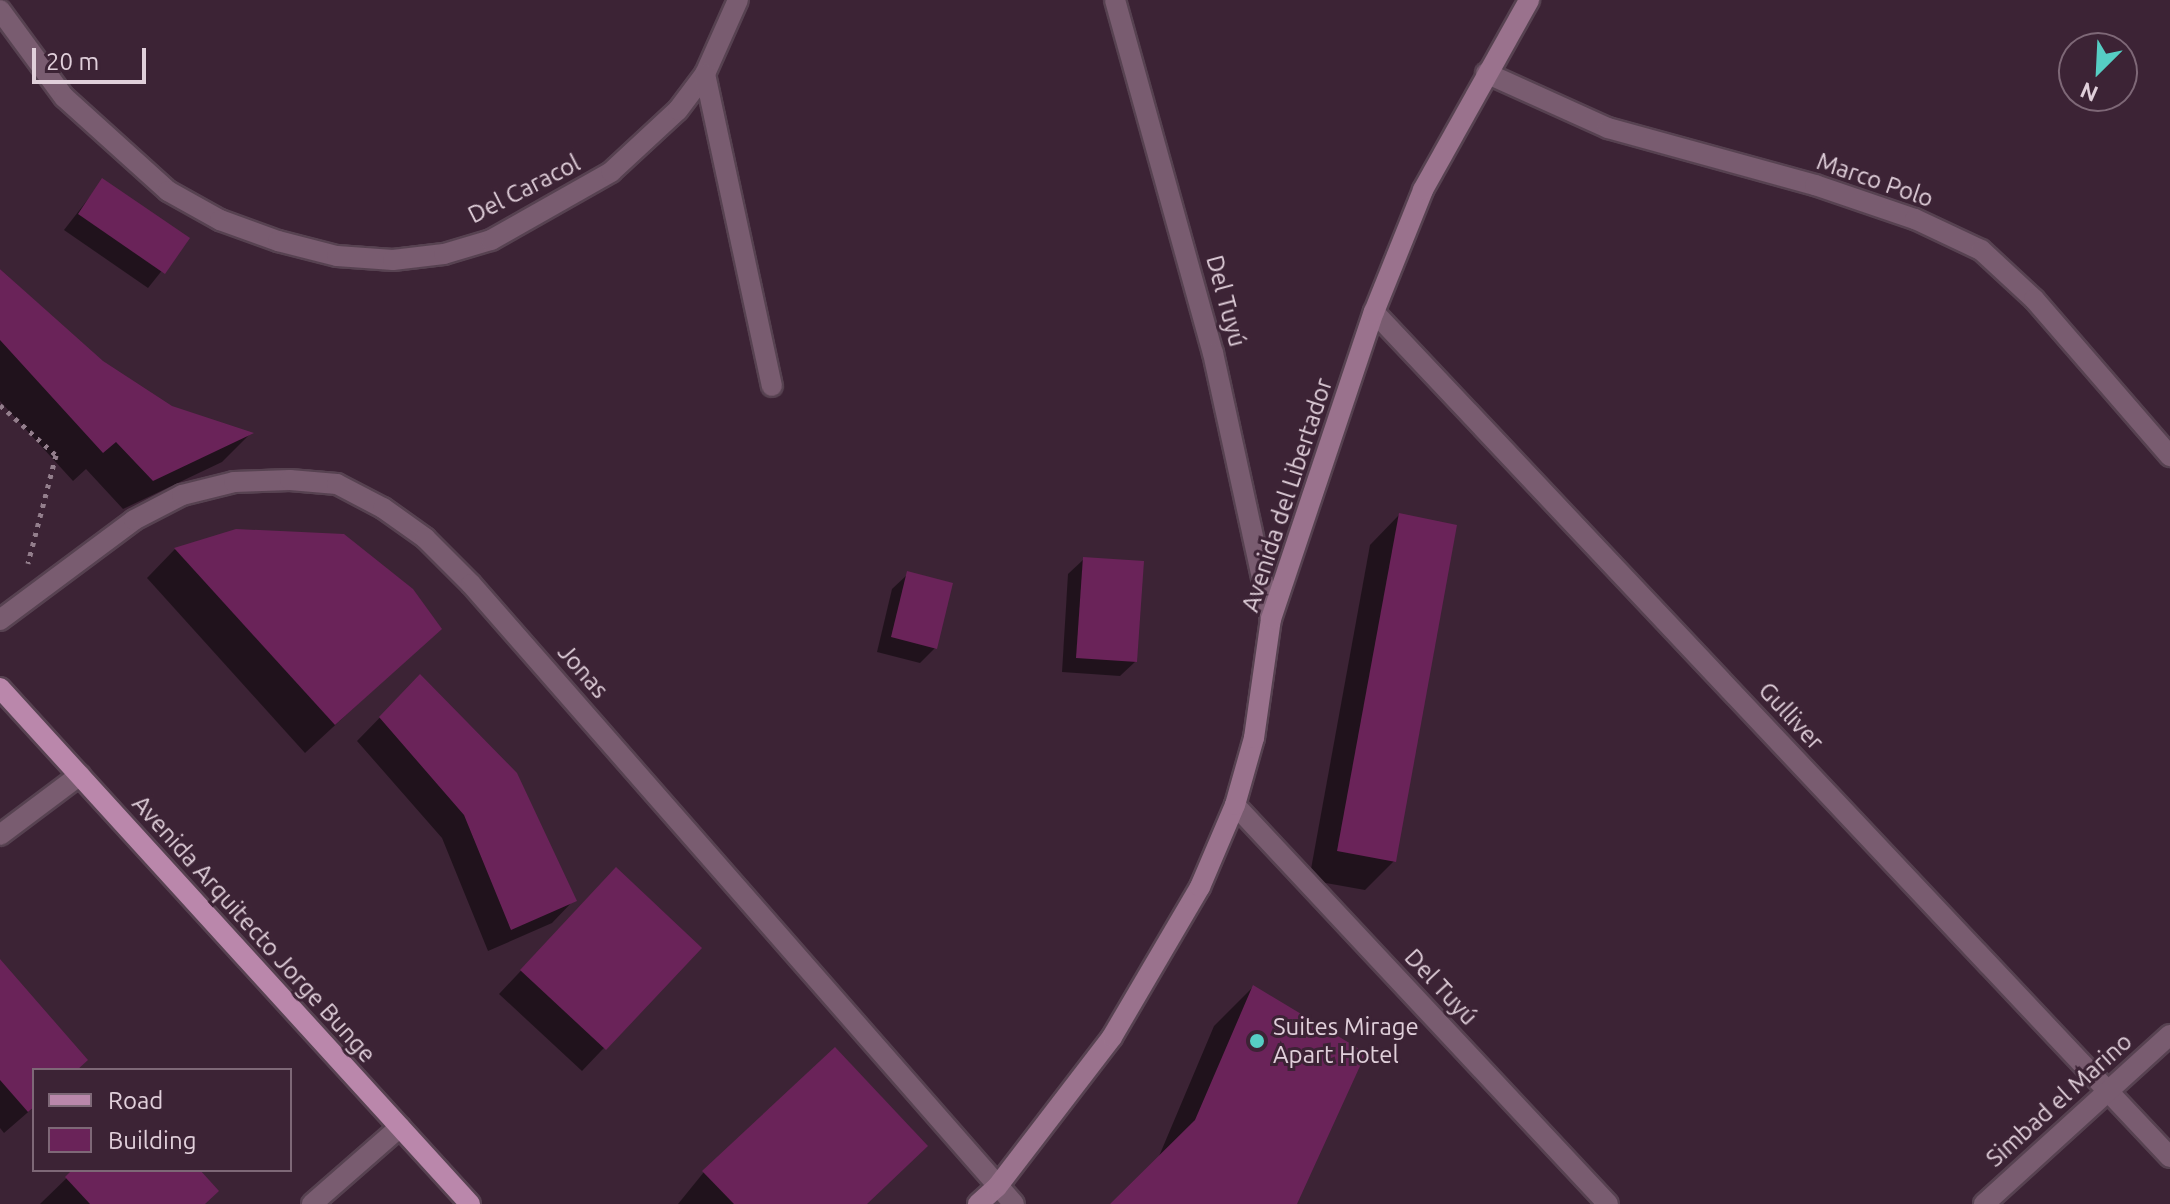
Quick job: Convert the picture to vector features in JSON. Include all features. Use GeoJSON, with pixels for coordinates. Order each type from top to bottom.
{"type":"FeatureCollection","features":[{"type":"Feature","properties":{"kind":"main road","name":"Avenida del Libertador"},"geometry":{"type":"LineString","coordinates":[[978,1204],[997,1187],[1112,1037],[1157,967],[1235,805],[1254,738],[1271,619],[1374,312],[1423,190],[1529,0]]}},
{"type":"Feature","properties":{"kind":"main road","name":"Avenida Arquitecto Jorge Bunge"},"geometry":{"type":"LineString","coordinates":[[0,688],[470,1204]]}},
{"type":"Feature","properties":{"kind":"street","name":"Del Caracol"},"geometry":{"type":"LineString","coordinates":[[0,10],[64,97],[168,191],[220,220],[337,256],[393,260],[444,254],[535,219],[611,172],[660,128],[705,74],[738,0]]}},
{"type":"Feature","properties":{"kind":"street","name":"Del Tuyú"},"geometry":{"type":"LineString","coordinates":[[1115,0],[1213,353],[1271,619]]}},
{"type":"Feature","properties":{"kind":"street","name":"Marco Polo"},"geometry":{"type":"LineString","coordinates":[[1486,73],[1608,128],[1815,185],[1915,219],[1981,250],[2034,299],[2170,456]]}},
{"type":"Feature","properties":{"kind":"street"},"geometry":{"type":"LineString","coordinates":[[705,74],[772,386]]}},
{"type":"Feature","properties":{"kind":"street","name":"Gulliver"},"geometry":{"type":"LineString","coordinates":[[1374,312],[2170,1157]]}},
{"type":"Feature","properties":{"kind":"street","name":"Jonas"},"geometry":{"type":"LineString","coordinates":[[8,614],[134,520],[182,495],[234,482],[290,480],[337,484],[383,508],[425,538],[471,584],[1014,1204]]}},
{"type":"Feature","properties":{"kind":"street"},"geometry":{"type":"LineString","coordinates":[[0,835],[80,775]]}},
{"type":"Feature","properties":{"kind":"street","name":"Del Tuyú"},"geometry":{"type":"LineString","coordinates":[[1235,805],[1608,1204]]}},
{"type":"Feature","properties":{"kind":"street","name":"Simbad el Marino"},"geometry":{"type":"LineString","coordinates":[[1984,1204],[2107,1088],[2170,1035]]}},
{"type":"Feature","properties":{"kind":"street"},"geometry":{"type":"LineString","coordinates":[[312,1204],[400,1127]]}},
{"type":"Feature","properties":{"kind":"path"},"geometry":{"type":"LineString","coordinates":[[0,405],[56,455],[8,614]]}},
{"type":"Feature","properties":{"kind":"building"},"geometry":{"type":"Polygon","coordinates":[[[102,178],[190,238],[165,274],[78,214],[102,178]]]}},
{"type":"Feature","properties":{"kind":"building"},"geometry":{"type":"Polygon","coordinates":[[[0,269],[103,361],[172,406],[254,433],[153,481],[116,442],[103,453],[0,340],[0,269]]]}},
{"type":"Feature","properties":{"kind":"building"},"geometry":{"type":"Polygon","coordinates":[[[1399,513],[1457,525],[1396,862],[1337,851],[1399,513]]]}},
{"type":"Feature","properties":{"kind":"building"},"geometry":{"type":"Polygon","coordinates":[[[236,529],[344,534],[413,589],[442,629],[335,725],[174,548],[236,529]]]}},
{"type":"Feature","properties":{"kind":"building"},"geometry":{"type":"Polygon","coordinates":[[[1083,557],[1144,561],[1137,662],[1076,658],[1083,557]]]}},
{"type":"Feature","properties":{"kind":"building"},"geometry":{"type":"Polygon","coordinates":[[[907,571],[953,583],[937,649],[891,637],[907,571]]]}},
{"type":"Feature","properties":{"kind":"building"},"geometry":{"type":"Polygon","coordinates":[[[420,674],[517,773],[577,901],[511,930],[464,815],[379,717],[420,674]]]}},
{"type":"Feature","properties":{"kind":"building"},"geometry":{"type":"Polygon","coordinates":[[[616,867],[702,948],[606,1050],[520,970],[616,867]]]}},
{"type":"Feature","properties":{"kind":"building"},"geometry":{"type":"Polygon","coordinates":[[[0,959],[88,1060],[79,1068],[32,1068],[32,1109],[28,1112],[0,1080],[0,959]]]}},
{"type":"Feature","properties":{"kind":"building"},"geometry":{"type":"Polygon","coordinates":[[[1253,985],[1366,1053],[1297,1204],[1110,1204],[1195,1120],[1253,985]]]}},
{"type":"Feature","properties":{"kind":"building"},"geometry":{"type":"Polygon","coordinates":[[[835,1047],[928,1146],[867,1204],[734,1204],[702,1171],[835,1047]]]}},
{"type":"Feature","properties":{"kind":"building"},"geometry":{"type":"Polygon","coordinates":[[[70,1172],[202,1172],[219,1191],[205,1204],[90,1204],[65,1177],[70,1172]]]}},
{"type":"Feature","properties":{"kind":"place","name":"Suites Mirage Apart Hotel"},"geometry":{"type":"Point","coordinates":[1257,1041]}}]}
